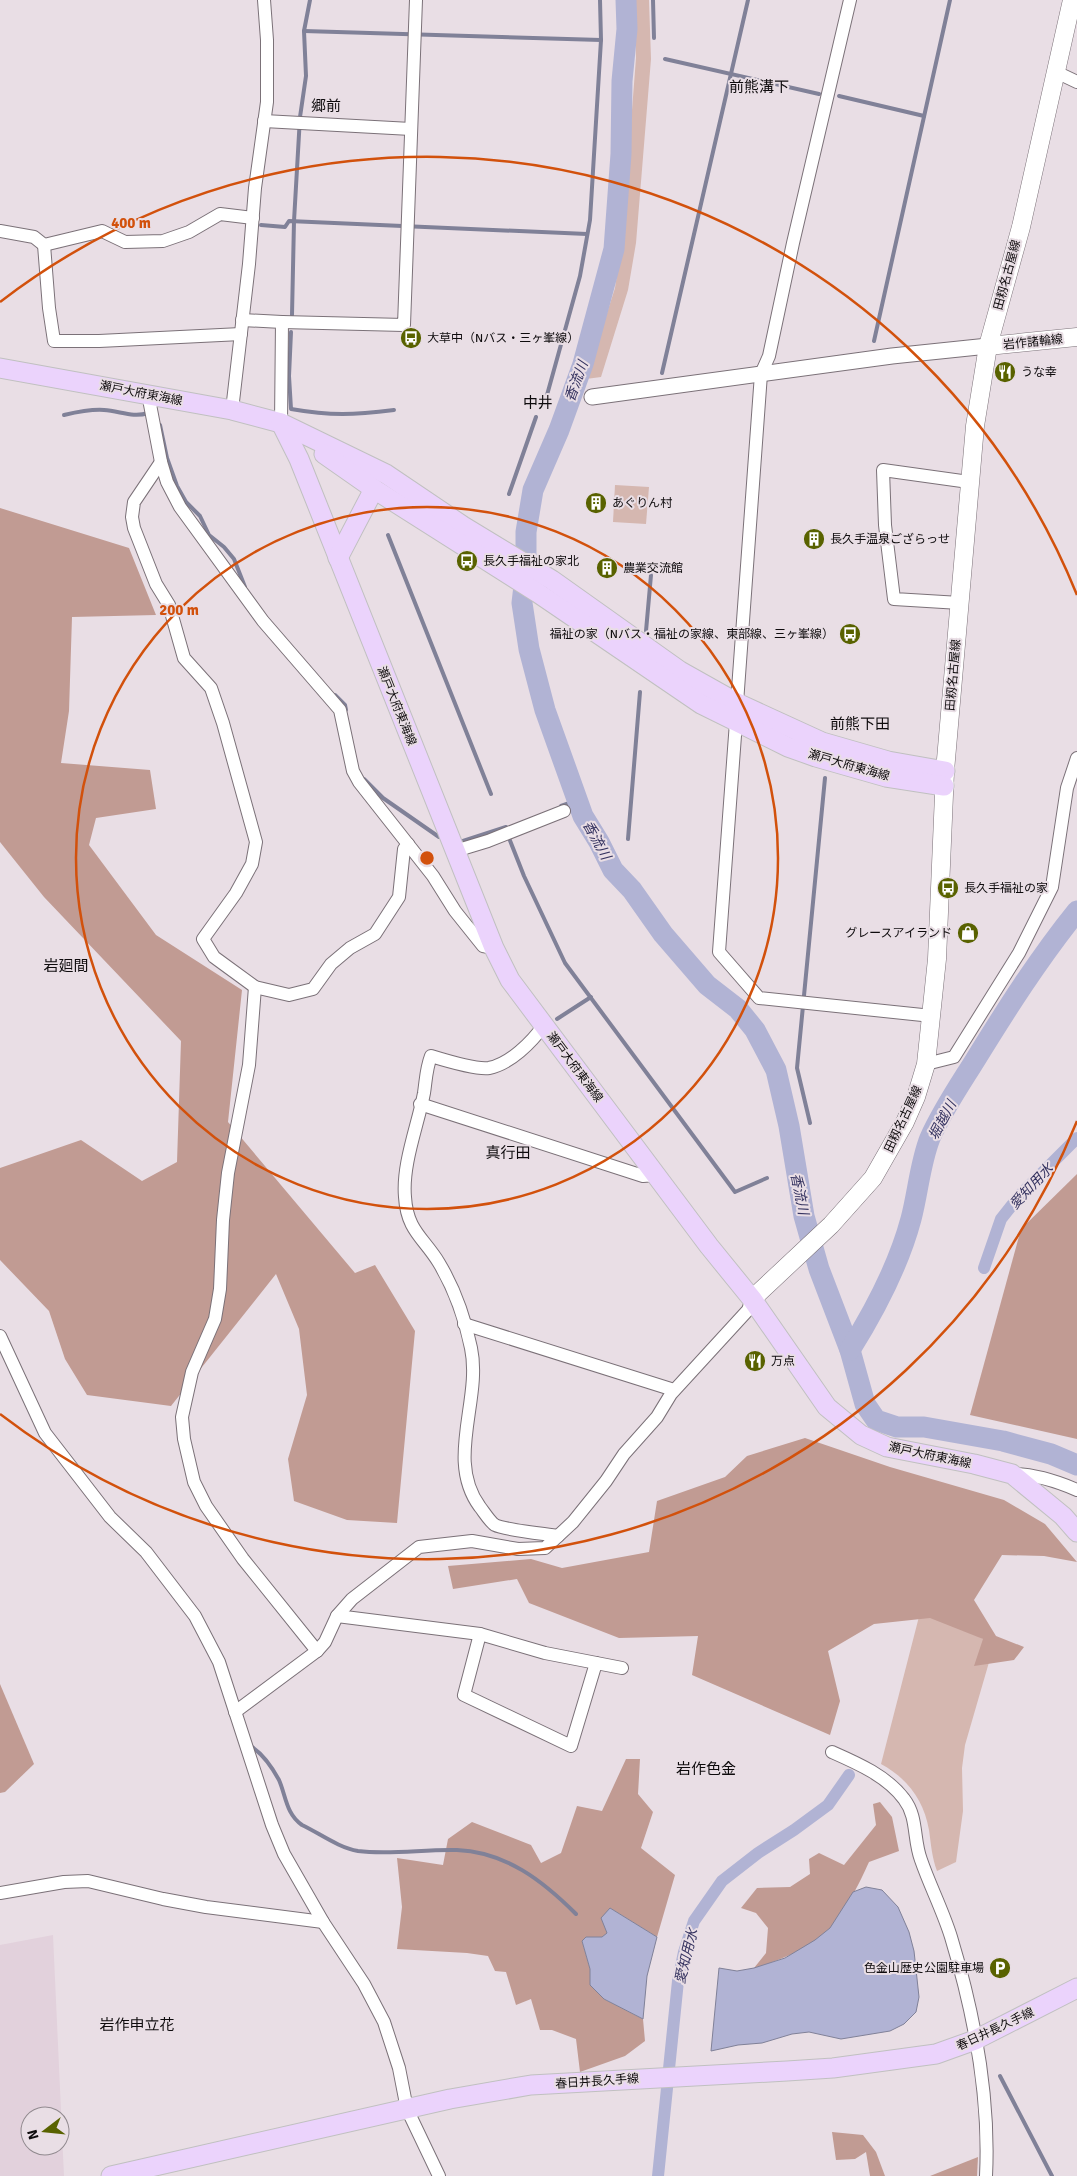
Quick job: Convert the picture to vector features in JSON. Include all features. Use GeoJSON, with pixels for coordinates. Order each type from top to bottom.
{"type":"FeatureCollection","features":[{"type":"Feature","properties":{"kind":"main road","name":"田籾名古屋線"},"geometry":{"type":"LineString","coordinates":[[752,1299],[794,1262],[831,1225],[873,1178],[890,1152],[916,1097],[926,1064],[937,959],[944,778],[975,426],[988,346],[1021,227],[1072,0]]}},
{"type":"Feature","properties":{"kind":"main road","name":"岩作諸輪線"},"geometry":{"type":"LineString","coordinates":[[988,346],[1077,337]]}},
{"type":"Feature","properties":{"kind":"main road","name":"瀬戸大府東海線"},"geometry":{"type":"LineString","coordinates":[[0,368],[232,410],[281,422],[386,474],[463,526],[536,570],[680,671],[737,704],[822,742],[944,778]]}},
{"type":"Feature","properties":{"kind":"main road","name":"瀬戸大府東海線"},"geometry":{"type":"LineString","coordinates":[[281,422],[374,489],[538,594],[701,704],[736,722],[816,757],[886,777],[944,778]]}},
{"type":"Feature","properties":{"kind":"main road","name":"瀬戸大府東海線"},"geometry":{"type":"LineString","coordinates":[[281,422],[299,459],[494,948],[510,980],[709,1246],[752,1299],[827,1407],[843,1423],[861,1435],[887,1447],[974,1464],[1012,1474],[1063,1516],[1077,1532]]}},
{"type":"Feature","properties":{"kind":"main road"},"geometry":{"type":"LineString","coordinates":[[338,558],[374,489]]}},
{"type":"Feature","properties":{"kind":"main road","name":"春日井長久手線"},"geometry":{"type":"LineString","coordinates":[[111,2176],[450,2099],[532,2085],[833,2068],[936,2054],[976,2040],[1077,1988]]}},
{"type":"Feature","properties":{"kind":"street"},"geometry":{"type":"LineString","coordinates":[[232,410],[264,121],[267,76],[264,0]]}},
{"type":"Feature","properties":{"kind":"street"},"geometry":{"type":"LineString","coordinates":[[242,320],[404,325],[416,0]]}},
{"type":"Feature","properties":{"kind":"street"},"geometry":{"type":"LineString","coordinates":[[737,704],[761,374],[769,356],[850,0]]}},
{"type":"Feature","properties":{"kind":"street"},"geometry":{"type":"LineString","coordinates":[[1056,72],[1077,82]]}},
{"type":"Feature","properties":{"kind":"street"},"geometry":{"type":"LineString","coordinates":[[264,121],[412,129]]}},
{"type":"Feature","properties":{"kind":"street"},"geometry":{"type":"LineString","coordinates":[[0,231],[34,238],[44,245],[102,230],[125,242],[163,241],[189,232],[220,214],[253,218]]}},
{"type":"Feature","properties":{"kind":"street"},"geometry":{"type":"LineString","coordinates":[[44,245],[49,308],[54,341],[99,341],[240,334]]}},
{"type":"Feature","properties":{"kind":"street"},"geometry":{"type":"LineString","coordinates":[[281,422],[282,322]]}},
{"type":"Feature","properties":{"kind":"street"},"geometry":{"type":"LineString","coordinates":[[592,397],[892,356],[988,346]]}},
{"type":"Feature","properties":{"kind":"street"},"geometry":{"type":"LineString","coordinates":[[148,394],[161,462],[167,482],[186,515],[262,621],[340,710],[353,771],[384,816],[433,876],[455,911],[483,946],[494,948]]}},
{"type":"Feature","properties":{"kind":"street"},"geometry":{"type":"LineString","coordinates":[[161,462],[134,502],[132,517],[134,528],[156,584],[168,605],[184,658],[211,688],[256,842],[252,864],[236,893],[203,939],[214,956],[255,987],[289,995],[314,989],[332,964],[350,948],[375,934],[399,897],[404,848],[408,844]]}},
{"type":"Feature","properties":{"kind":"street"},"geometry":{"type":"LineString","coordinates":[[960,603],[894,599],[885,525],[883,470],[969,482]]}},
{"type":"Feature","properties":{"kind":"street"},"geometry":{"type":"LineString","coordinates":[[736,722],[719,952],[759,998],[932,1016]]}},
{"type":"Feature","properties":{"kind":"street"},"geometry":{"type":"LineString","coordinates":[[926,1064],[954,1057],[1019,953],[1039,915],[1052,886],[1067,788],[1077,758]]}},
{"type":"Feature","properties":{"kind":"street"},"geometry":{"type":"LineString","coordinates":[[455,851],[488,841],[564,812]]}},
{"type":"Feature","properties":{"kind":"street"},"geometry":{"type":"LineString","coordinates":[[255,987],[249,1065],[228,1173],[223,1220],[220,1289],[215,1319],[192,1372],[182,1417],[184,1440],[194,1482],[206,1506],[243,1559],[316,1651]]}},
{"type":"Feature","properties":{"kind":"street"},"geometry":{"type":"LineString","coordinates":[[544,1026],[536,1037],[509,1059],[488,1068],[431,1056],[406,1176],[404,1198],[411,1226],[439,1263],[459,1306],[471,1349],[473,1370],[464,1462],[468,1482],[479,1506],[495,1524],[558,1536]]}},
{"type":"Feature","properties":{"kind":"street"},"geometry":{"type":"LineString","coordinates":[[420,1104],[643,1176],[656,1175]]}},
{"type":"Feature","properties":{"kind":"street"},"geometry":{"type":"LineString","coordinates":[[235,1712],[316,1651],[325,1642],[336,1616],[352,1599],[419,1547],[472,1542],[518,1549],[545,1548],[558,1536],[606,1481],[624,1454],[657,1417],[674,1390],[748,1310],[752,1299]]}},
{"type":"Feature","properties":{"kind":"street"},"geometry":{"type":"LineString","coordinates":[[464,1324],[674,1390]]}},
{"type":"Feature","properties":{"kind":"street"},"geometry":{"type":"LineString","coordinates":[[0,1336],[45,1434],[110,1517],[146,1552],[195,1616],[219,1662],[272,1825],[284,1854],[323,1922],[364,1984],[384,2022],[399,2068],[407,2109],[438,2176]]}},
{"type":"Feature","properties":{"kind":"street"},"geometry":{"type":"LineString","coordinates":[[1012,1474],[1026,1474],[1060,1483],[1077,1490]]}},
{"type":"Feature","properties":{"kind":"street"},"geometry":{"type":"LineString","coordinates":[[336,1616],[480,1634],[544,1653],[622,1668]]}},
{"type":"Feature","properties":{"kind":"street"},"geometry":{"type":"LineString","coordinates":[[480,1634],[464,1695],[570,1746],[596,1663]]}},
{"type":"Feature","properties":{"kind":"street"},"geometry":{"type":"LineString","coordinates":[[832,1752],[871,1771],[891,1784],[905,1800],[915,1821],[920,1858],[951,1937],[976,2040],[985,2126],[986,2176]]}},
{"type":"Feature","properties":{"kind":"street"},"geometry":{"type":"LineString","coordinates":[[0,1893],[64,1882],[88,1881],[206,1907],[323,1922]]}},
{"type":"Feature","properties":{"kind":"shaded area"},"geometry":{"type":"Polygon","coordinates":[[[634,0],[649,0],[651,59],[636,243],[628,290],[601,377],[586,379],[615,288],[622,240],[636,58],[634,0]]]}},
{"type":"Feature","properties":{"kind":"shaded area"},"geometry":{"type":"Polygon","coordinates":[[[615,485],[649,487],[646,524],[613,522],[615,485]]]}},
{"type":"Feature","properties":{"kind":"shaded area"},"geometry":{"type":"Polygon","coordinates":[[[0,508],[129,548],[156,615],[72,617],[69,711],[61,763],[150,770],[156,809],[96,818],[89,845],[156,935],[242,990],[228,1122],[355,1273],[375,1265],[415,1331],[397,1523],[347,1520],[294,1501],[288,1459],[307,1395],[299,1329],[276,1274],[171,1406],[87,1395],[65,1359],[49,1311],[0,1260],[0,1168],[81,1140],[142,1181],[177,1162],[181,1041],[44,897],[0,842],[0,508]]]}},
{"type":"Feature","properties":{"kind":"shaded area"},"geometry":{"type":"Polygon","coordinates":[[[1077,1174],[1077,1439],[970,1415],[1021,1229],[1077,1174]]]}},
{"type":"Feature","properties":{"kind":"shaded area"},"geometry":{"type":"Polygon","coordinates":[[[805,1438],[890,1467],[1004,1500],[1045,1524],[1077,1562],[1044,1556],[1002,1555],[974,1600],[996,1636],[1024,1647],[1014,1660],[974,1666],[983,1639],[930,1618],[874,1624],[828,1651],[840,1701],[830,1735],[692,1675],[698,1636],[619,1638],[529,1603],[517,1579],[453,1589],[448,1566],[531,1559],[562,1568],[649,1552],[657,1501],[725,1477],[747,1456],[805,1438]]]}},
{"type":"Feature","properties":{"kind":"shaded area"},"geometry":{"type":"Polygon","coordinates":[[[922,1605],[994,1645],[965,1745],[962,1768],[963,1811],[956,1862],[937,1871],[927,1819],[923,1809],[906,1783],[881,1764],[922,1605]]]}},
{"type":"Feature","properties":{"kind":"shaded area"},"geometry":{"type":"Polygon","coordinates":[[[0,1684],[34,1764],[5,1792],[0,1793],[0,1684]]]}},
{"type":"Feature","properties":{"kind":"shaded area"},"geometry":{"type":"Polygon","coordinates":[[[626,1759],[640,1759],[638,1794],[653,1812],[641,1848],[675,1875],[657,1937],[610,1908],[608,1933],[602,1937],[586,1937],[582,1941],[590,1969],[591,1985],[604,1999],[643,2019],[645,2041],[625,2056],[580,2072],[576,2039],[552,2030],[540,2030],[531,1999],[516,2005],[506,1972],[495,1971],[488,1956],[397,1949],[402,1907],[397,1858],[443,1865],[448,1839],[472,1822],[531,1845],[541,1863],[561,1853],[577,1806],[602,1811],[626,1759]]]}},
{"type":"Feature","properties":{"kind":"shaded area"},"geometry":{"type":"Polygon","coordinates":[[[880,1802],[892,1817],[899,1851],[869,1862],[846,1906],[835,1922],[821,1936],[794,1953],[754,1968],[766,1953],[768,1928],[756,1913],[741,1908],[757,1888],[790,1887],[810,1874],[809,1859],[819,1853],[844,1865],[876,1825],[873,1804],[880,1802]]]}},
{"type":"Feature","properties":{"kind":"shaded area"},"geometry":{"type":"Polygon","coordinates":[[[53,1935],[61,2106],[20,2106],[20,2156],[63,2156],[64,2176],[0,2176],[0,1945],[53,1935]]]}},
{"type":"Feature","properties":{"kind":"shaded area"},"geometry":{"type":"Polygon","coordinates":[[[832,2132],[863,2135],[876,2152],[885,2176],[870,2176],[866,2152],[855,2159],[836,2160],[832,2132]]]}},
{"type":"Feature","properties":{"kind":"shaded area"},"geometry":{"type":"Polygon","coordinates":[[[978,2157],[977,2176],[930,2176],[978,2157]]]}},
{"type":"Feature","properties":{"kind":"water"},"geometry":{"type":"Polygon","coordinates":[[[866,1887],[882,1890],[898,1907],[909,1932],[914,1951],[919,1997],[916,2012],[904,2024],[890,2031],[841,2039],[809,2032],[792,2034],[762,2043],[738,2045],[711,2051],[719,1968],[737,1971],[754,1968],[785,1958],[815,1940],[830,1928],[853,1892],[866,1887]]]}},
{"type":"Feature","properties":{"kind":"water"},"geometry":{"type":"Polygon","coordinates":[[[610,1908],[657,1937],[647,1976],[643,2019],[604,1999],[590,1985],[590,1969],[582,1941],[586,1937],[602,1937],[607,1933],[601,1918],[610,1908]]]}},
{"type":"Feature","properties":{"kind":"waterway"},"geometry":{"type":"LineString","coordinates":[[292,315],[294,221],[300,117],[306,76],[304,31],[310,0]]}},
{"type":"Feature","properties":{"kind":"waterway"},"geometry":{"type":"LineString","coordinates":[[547,395],[580,276],[590,220],[601,40],[600,0]]}},
{"type":"Feature","properties":{"kind":"waterway","name":"香流川"},"geometry":{"type":"LineString","coordinates":[[626,0],[627,29],[622,81],[621,154],[614,249],[583,364],[559,430],[533,490],[526,532],[526,569],[522,603],[529,649],[545,710],[583,816],[613,870],[632,890],[663,934],[707,985],[738,1009],[755,1030],[776,1070],[789,1126],[804,1216],[819,1269],[850,1350],[865,1404],[876,1420],[897,1427],[924,1427],[1003,1441],[1051,1454],[1077,1465]]}},
{"type":"Feature","properties":{"kind":"waterway"},"geometry":{"type":"LineString","coordinates":[[653,0],[654,38]]}},
{"type":"Feature","properties":{"kind":"waterway"},"geometry":{"type":"LineString","coordinates":[[662,373],[748,0]]}},
{"type":"Feature","properties":{"kind":"waterway"},"geometry":{"type":"LineString","coordinates":[[874,341],[950,0]]}},
{"type":"Feature","properties":{"kind":"waterway"},"geometry":{"type":"LineString","coordinates":[[304,31],[601,40]]}},
{"type":"Feature","properties":{"kind":"waterway"},"geometry":{"type":"LineString","coordinates":[[665,59],[819,94]]}},
{"type":"Feature","properties":{"kind":"waterway"},"geometry":{"type":"LineString","coordinates":[[839,96],[924,116]]}},
{"type":"Feature","properties":{"kind":"waterway"},"geometry":{"type":"LineString","coordinates":[[261,225],[285,227],[289,221],[587,234]]}},
{"type":"Feature","properties":{"kind":"waterway"},"geometry":{"type":"LineString","coordinates":[[291,332],[289,376],[291,409],[342,414],[394,410]]}},
{"type":"Feature","properties":{"kind":"waterway"},"geometry":{"type":"LineString","coordinates":[[64,415],[99,410],[132,415],[148,413]]}},
{"type":"Feature","properties":{"kind":"waterway"},"geometry":{"type":"LineString","coordinates":[[509,494],[536,417]]}},
{"type":"Feature","properties":{"kind":"waterway"},"geometry":{"type":"LineString","coordinates":[[160,425],[167,458],[177,486],[186,502],[200,516],[209,535],[224,547],[234,559],[245,587]]}},
{"type":"Feature","properties":{"kind":"waterway"},"geometry":{"type":"LineString","coordinates":[[388,535],[491,794]]}},
{"type":"Feature","properties":{"kind":"waterway"},"geometry":{"type":"LineString","coordinates":[[646,631],[651,575]]}},
{"type":"Feature","properties":{"kind":"waterway"},"geometry":{"type":"LineString","coordinates":[[628,839],[640,692]]}},
{"type":"Feature","properties":{"kind":"waterway"},"geometry":{"type":"LineString","coordinates":[[335,695],[345,705],[346,710]]}},
{"type":"Feature","properties":{"kind":"waterway"},"geometry":{"type":"LineString","coordinates":[[810,1123],[797,1068],[825,778]]}},
{"type":"Feature","properties":{"kind":"waterway"},"geometry":{"type":"LineString","coordinates":[[364,779],[383,798],[439,837]]}},
{"type":"Feature","properties":{"kind":"waterway"},"geometry":{"type":"LineString","coordinates":[[561,806],[578,800]]}},
{"type":"Feature","properties":{"kind":"waterway"},"geometry":{"type":"LineString","coordinates":[[463,841],[506,827]]}},
{"type":"Feature","properties":{"kind":"waterway"},"geometry":{"type":"LineString","coordinates":[[509,838],[524,876],[565,963],[735,1192],[767,1178]]}},
{"type":"Feature","properties":{"kind":"waterway","name":"堀越川"},"geometry":{"type":"LineString","coordinates":[[850,1350],[877,1303],[900,1253],[911,1219],[924,1158],[935,1128],[951,1099],[1011,1004],[1049,947],[1077,911]]}},
{"type":"Feature","properties":{"kind":"waterway"},"geometry":{"type":"LineString","coordinates":[[557,1019],[591,997]]}},
{"type":"Feature","properties":{"kind":"waterway","name":"愛知用水"},"geometry":{"type":"LineString","coordinates":[[984,1268],[1001,1219],[1020,1195],[1077,1138]]}},
{"type":"Feature","properties":{"kind":"waterway"},"geometry":{"type":"LineString","coordinates":[[252,1747],[274,1770],[290,1810],[297,1821],[329,1840],[358,1851],[457,1850],[492,1856],[507,1862],[537,1880],[576,1914]]}},
{"type":"Feature","properties":{"kind":"waterway","name":"愛知用水"},"geometry":{"type":"LineString","coordinates":[[658,2176],[678,1981],[684,1952],[694,1921],[722,1881],[758,1853],[828,1805],[849,1775]]}},
{"type":"Feature","properties":{"kind":"waterway"},"geometry":{"type":"LineString","coordinates":[[1000,2076],[1052,2176]]}},
{"type":"Feature","properties":{"kind":"place","name":"大草中（Nバス・三ヶ峯線）"},"geometry":{"type":"Point","coordinates":[411,338]}},
{"type":"Feature","properties":{"kind":"place","name":"うな幸"},"geometry":{"type":"Point","coordinates":[1005,372]}},
{"type":"Feature","properties":{"kind":"place","name":"あぐりん村"},"geometry":{"type":"Point","coordinates":[596,503]}},
{"type":"Feature","properties":{"kind":"place","name":"長久手温泉ござらっせ"},"geometry":{"type":"Point","coordinates":[814,539]}},
{"type":"Feature","properties":{"kind":"place","name":"長久手福祉の家北"},"geometry":{"type":"Point","coordinates":[467,561]}},
{"type":"Feature","properties":{"kind":"place","name":"農業交流館"},"geometry":{"type":"Point","coordinates":[607,568]}},
{"type":"Feature","properties":{"kind":"place","name":"福祉の家（Nバス・福祉の家線、東部線、三ヶ峯線）"},"geometry":{"type":"Point","coordinates":[850,634]}},
{"type":"Feature","properties":{"kind":"place","name":"長久手福祉の家"},"geometry":{"type":"Point","coordinates":[948,888]}},
{"type":"Feature","properties":{"kind":"place","name":"グレースアイランド"},"geometry":{"type":"Point","coordinates":[968,933]}},
{"type":"Feature","properties":{"kind":"place","name":"万点"},"geometry":{"type":"Point","coordinates":[755,1361]}},
{"type":"Feature","properties":{"kind":"place","name":"色金山歴史公園駐車場"},"geometry":{"type":"Point","coordinates":[1000,1968]}},
{"type":"Feature","properties":{"kind":"district","name":"前熊溝下"},"geometry":{"type":"Point","coordinates":[759,87]}},
{"type":"Feature","properties":{"kind":"district","name":"郷前"},"geometry":{"type":"Point","coordinates":[326,106]}},
{"type":"Feature","properties":{"kind":"district","name":"中井"},"geometry":{"type":"Point","coordinates":[538,403]}},
{"type":"Feature","properties":{"kind":"district","name":"前熊下田"},"geometry":{"type":"Point","coordinates":[860,724]}},
{"type":"Feature","properties":{"kind":"district","name":"岩廻間"},"geometry":{"type":"Point","coordinates":[66,966]}},
{"type":"Feature","properties":{"kind":"district","name":"真行田"},"geometry":{"type":"Point","coordinates":[508,1153]}},
{"type":"Feature","properties":{"kind":"district","name":"岩作色金"},"geometry":{"type":"Point","coordinates":[706,1769]}},
{"type":"Feature","properties":{"kind":"district","name":"岩作申立花"},"geometry":{"type":"Point","coordinates":[137,2025]}}]}
